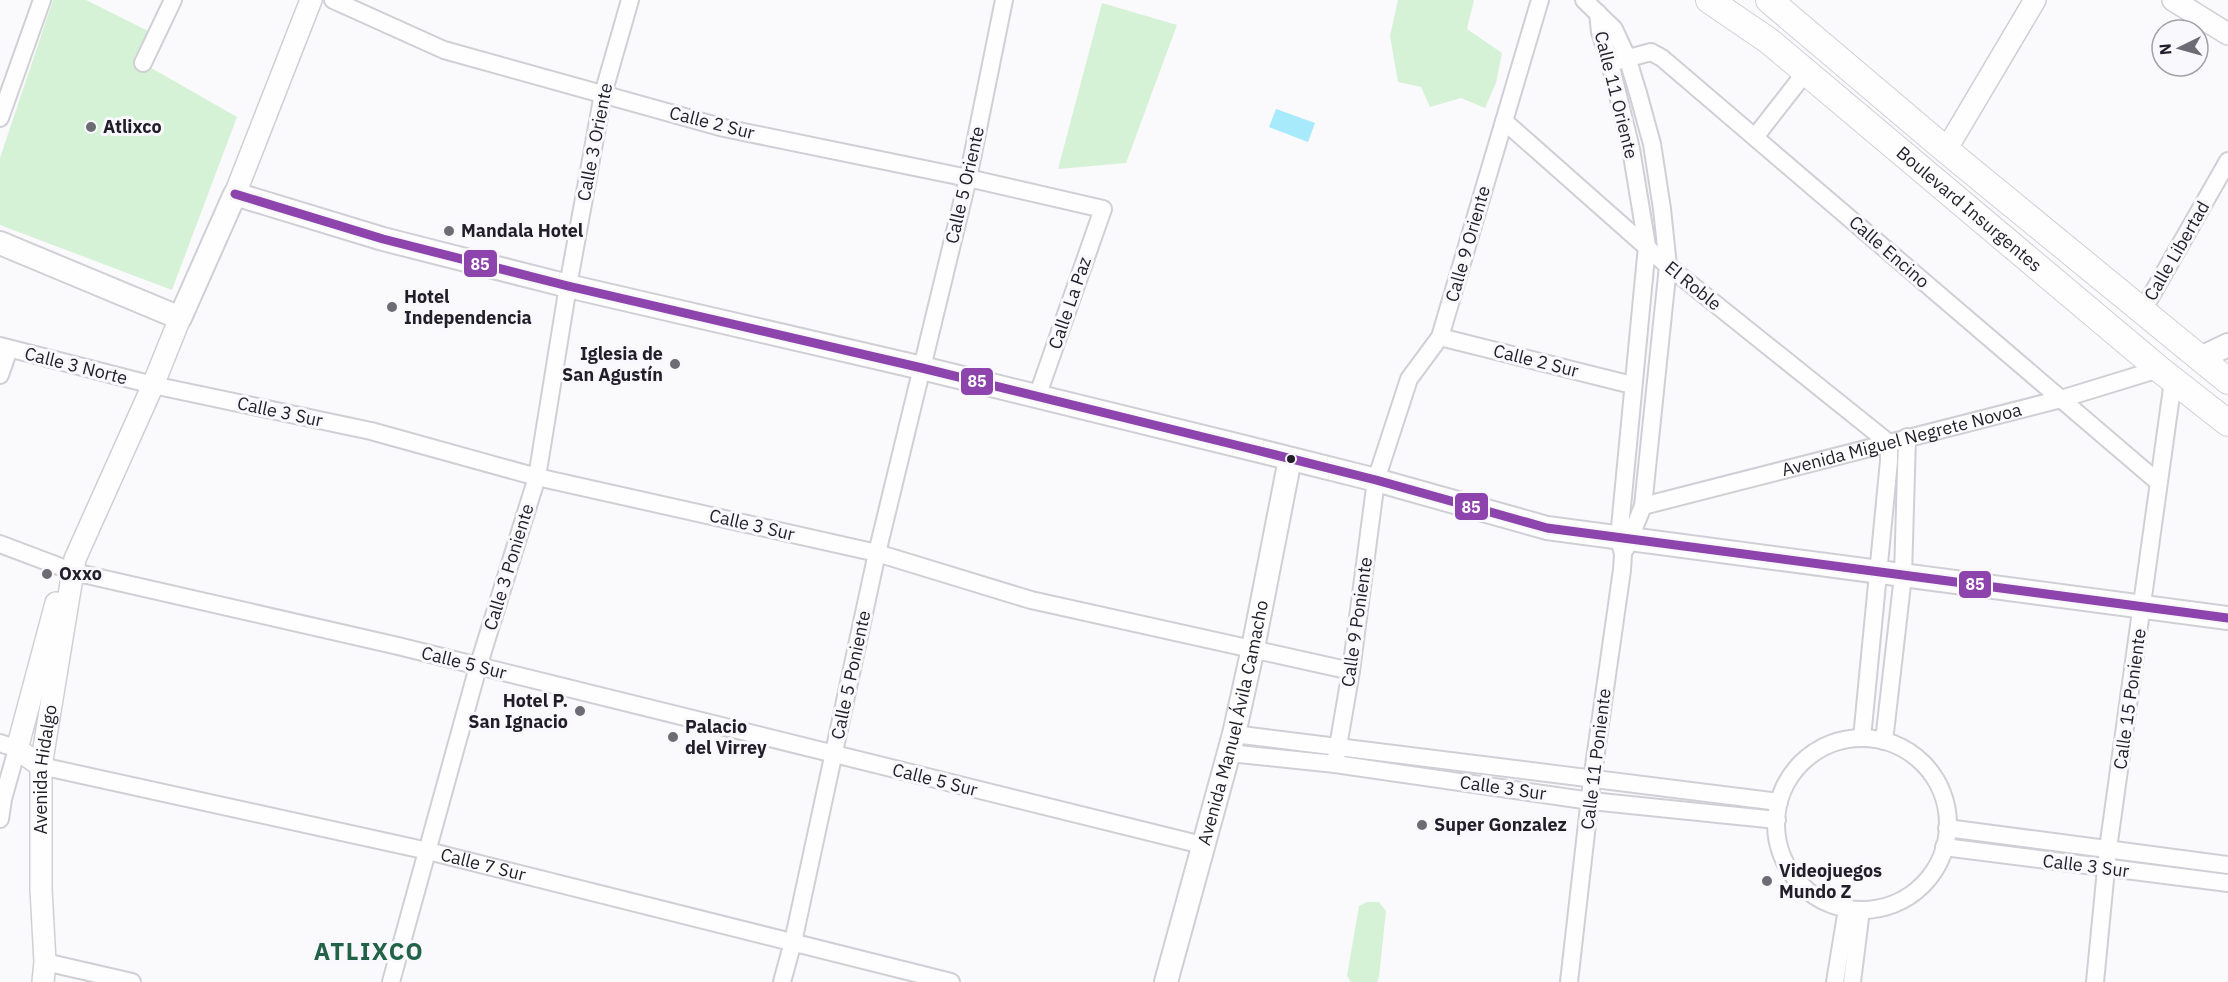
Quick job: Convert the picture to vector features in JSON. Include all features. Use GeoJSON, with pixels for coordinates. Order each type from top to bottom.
{"type":"FeatureCollection","features":[{"type":"Feature","properties":{"kind":"main road","name":"Boulevard Insurgentes"},"geometry":{"type":"LineString","coordinates":[[1709,0],[1769,41],[2166,375],[2228,423]]}},
{"type":"Feature","properties":{"kind":"main road","name":"Boulevard Insurgentes"},"geometry":{"type":"LineString","coordinates":[[1769,0],[1946,150],[2202,357],[2228,381]]}},
{"type":"Feature","properties":{"kind":"main road"},"geometry":{"type":"LineString","coordinates":[[0,243],[180,318],[235,194],[383,239],[568,286],[922,368],[1376,480],[1546,528],[1624,544],[1880,573],[2228,618]]}},
{"type":"Feature","properties":{"kind":"main road"},"geometry":{"type":"LineString","coordinates":[[2202,357],[2228,345]]}},
{"type":"Feature","properties":{"kind":"main road","name":"Avenida Manuel Ávila Camacho"},"geometry":{"type":"LineString","coordinates":[[1166,982],[1231,744],[1253,648],[1290,459]]}},
{"type":"Feature","properties":{"kind":"street"},"geometry":{"type":"LineString","coordinates":[[0,118],[42,0]]}},
{"type":"Feature","properties":{"kind":"street"},"geometry":{"type":"LineString","coordinates":[[143,63],[173,0]]}},
{"type":"Feature","properties":{"kind":"street"},"geometry":{"type":"LineString","coordinates":[[235,194],[311,0]]}},
{"type":"Feature","properties":{"kind":"street","name":"Calle 2 Sur"},"geometry":{"type":"LineString","coordinates":[[333,0],[444,50],[724,128],[1103,208]]}},
{"type":"Feature","properties":{"kind":"street","name":"Calle 3 Oriente"},"geometry":{"type":"LineString","coordinates":[[568,286],[603,94],[630,0]]}},
{"type":"Feature","properties":{"kind":"street","name":"Calle 5 Oriente"},"geometry":{"type":"LineString","coordinates":[[922,368],[968,178],[1004,0]]}},
{"type":"Feature","properties":{"kind":"street","name":"Calle 9 Oriente"},"geometry":{"type":"LineString","coordinates":[[1376,480],[1409,379],[1440,337],[1540,0]]}},
{"type":"Feature","properties":{"kind":"street"},"geometry":{"type":"LineString","coordinates":[[1584,0],[1598,13]]}},
{"type":"Feature","properties":{"kind":"street"},"geometry":{"type":"LineString","coordinates":[[1946,150],[2035,0]]}},
{"type":"Feature","properties":{"kind":"street"},"geometry":{"type":"LineString","coordinates":[[2174,0],[2228,34]]}},
{"type":"Feature","properties":{"kind":"street","name":"Calle 11 Oriente"},"geometry":{"type":"LineString","coordinates":[[1598,13],[1614,29],[1627,57],[1652,144],[1668,266],[1644,506],[1624,544]]}},
{"type":"Feature","properties":{"kind":"street","name":"Calle 11 Oriente"},"geometry":{"type":"LineString","coordinates":[[1598,13],[1600,32],[1631,149],[1647,246],[1632,385],[1624,544]]}},
{"type":"Feature","properties":{"kind":"street","name":"Calle Encino"},"geometry":{"type":"LineString","coordinates":[[1610,63],[1651,52],[1662,58],[2158,482]]}},
{"type":"Feature","properties":{"kind":"street"},"geometry":{"type":"LineString","coordinates":[[1755,137],[1805,73]]}},
{"type":"Feature","properties":{"kind":"street","name":"El Roble"},"geometry":{"type":"LineString","coordinates":[[1504,121],[1668,266],[1889,443]]}},
{"type":"Feature","properties":{"kind":"street","name":"Calle Libertad"},"geometry":{"type":"LineString","coordinates":[[2143,310],[2228,161]]}},
{"type":"Feature","properties":{"kind":"street","name":"Calle La Paz"},"geometry":{"type":"LineString","coordinates":[[1037,397],[1103,208]]}},
{"type":"Feature","properties":{"kind":"street","name":"Calle 3 Poniente"},"geometry":{"type":"LineString","coordinates":[[391,982],[478,667],[537,477],[568,286]]}},
{"type":"Feature","properties":{"kind":"street","name":"Avenida Hidalgo"},"geometry":{"type":"LineString","coordinates":[[9,746],[71,566],[153,385],[180,318]]}},
{"type":"Feature","properties":{"kind":"street","name":"Calle 2 Sur"},"geometry":{"type":"LineString","coordinates":[[1440,337],[1632,385]]}},
{"type":"Feature","properties":{"kind":"street"},"geometry":{"type":"LineString","coordinates":[[0,375],[4,347]]}},
{"type":"Feature","properties":{"kind":"street","name":"Calle 3 Norte"},"geometry":{"type":"LineString","coordinates":[[4,347],[153,385]]}},
{"type":"Feature","properties":{"kind":"street"},"geometry":{"type":"LineString","coordinates":[[2202,357],[2228,360]]}},
{"type":"Feature","properties":{"kind":"street","name":"Calle 5 Poniente"},"geometry":{"type":"LineString","coordinates":[[782,982],[793,942],[877,553],[922,368]]}},
{"type":"Feature","properties":{"kind":"street","name":"Avenida Miguel Negrete Novoa"},"geometry":{"type":"LineString","coordinates":[[1644,506],[1907,437],[2166,375]]}},
{"type":"Feature","properties":{"kind":"street","name":"Calle 15 Poniente"},"geometry":{"type":"LineString","coordinates":[[2095,982],[2108,849],[2158,482],[2166,375]]}},
{"type":"Feature","properties":{"kind":"street","name":"Calle 3 Sur"},"geometry":{"type":"LineString","coordinates":[[153,385],[371,431],[537,477],[877,553],[1031,600],[1351,671]]}},
{"type":"Feature","properties":{"kind":"street"},"geometry":{"type":"LineString","coordinates":[[1884,741],[1903,576],[1907,437]]}},
{"type":"Feature","properties":{"kind":"street"},"geometry":{"type":"LineString","coordinates":[[1862,738],[1880,573],[1889,443]]}},
{"type":"Feature","properties":{"kind":"street","name":"Calle 9 Poniente"},"geometry":{"type":"LineString","coordinates":[[1335,764],[1351,671],[1376,480]]}},
{"type":"Feature","properties":{"kind":"street","name":"Calle 5 Sur"},"geometry":{"type":"LineString","coordinates":[[0,543],[71,566],[1202,845]]}},
{"type":"Feature","properties":{"kind":"street","name":"Calle 11 Poniente"},"geometry":{"type":"LineString","coordinates":[[1569,982],[1592,780],[1624,544]]}},
{"type":"Feature","properties":{"kind":"street","name":"Avenida Hidalgo"},"geometry":{"type":"LineString","coordinates":[[51,970],[40,879],[41,766],[71,566]]}},
{"type":"Feature","properties":{"kind":"street"},"geometry":{"type":"LineString","coordinates":[[1862,738],[1884,741],[1902,747],[1917,758],[1930,771],[1939,786],[1946,804],[1947,828],[1944,848],[1930,876],[1916,891],[1899,902],[1880,908],[1854,909],[1830,904],[1801,884],[1782,855],[1778,838],[1779,802],[1791,777],[1810,756],[1826,746],[1843,740],[1862,738]]}},
{"type":"Feature","properties":{"kind":"street","name":"Calle 3 Sur"},"geometry":{"type":"LineString","coordinates":[[1231,744],[1337,747],[1779,802]]}},
{"type":"Feature","properties":{"kind":"street","name":"Calle 3 Sur"},"geometry":{"type":"LineString","coordinates":[[1231,744],[1335,764],[1591,801],[1777,820]]}},
{"type":"Feature","properties":{"kind":"street"},"geometry":{"type":"LineString","coordinates":[[0,819],[9,746]]}},
{"type":"Feature","properties":{"kind":"street","name":"Calle 7 Sur"},"geometry":{"type":"LineString","coordinates":[[9,746],[41,766],[428,851],[951,982]]}},
{"type":"Feature","properties":{"kind":"street","name":"Calle 3 Sur"},"geometry":{"type":"LineString","coordinates":[[1947,828],[2228,865]]}},
{"type":"Feature","properties":{"kind":"street","name":"Calle 3 Sur"},"geometry":{"type":"LineString","coordinates":[[1944,848],[2228,884]]}},
{"type":"Feature","properties":{"kind":"street"},"geometry":{"type":"LineString","coordinates":[[1835,982],[1854,909]]}},
{"type":"Feature","properties":{"kind":"street"},"geometry":{"type":"LineString","coordinates":[[1852,982],[1854,909]]}},
{"type":"Feature","properties":{"kind":"street"},"geometry":{"type":"LineString","coordinates":[[51,970],[74,982]]}},
{"type":"Feature","properties":{"kind":"street"},"geometry":{"type":"LineString","coordinates":[[51,970],[132,982]]}},
{"type":"Feature","properties":{"kind":"green space"},"geometry":{"type":"Polygon","coordinates":[[[53,0],[86,0],[150,32],[139,61],[237,117],[172,290],[0,225],[0,158],[53,0]]]}},
{"type":"Feature","properties":{"kind":"green space"},"geometry":{"type":"Polygon","coordinates":[[[1398,0],[1474,0],[1467,29],[1502,53],[1496,83],[1485,108],[1461,98],[1430,107],[1421,87],[1398,82],[1390,36],[1398,0]]]}},
{"type":"Feature","properties":{"kind":"green space"},"geometry":{"type":"Polygon","coordinates":[[[1102,3],[1177,25],[1126,163],[1058,169],[1102,3]]]}},
{"type":"Feature","properties":{"kind":"green space"},"geometry":{"type":"Polygon","coordinates":[[[1367,902],[1379,902],[1386,911],[1379,977],[1377,982],[1351,982],[1347,976],[1359,906],[1367,902]]]}},
{"type":"Feature","properties":{"kind":"water"},"geometry":{"type":"Polygon","coordinates":[[[1276,109],[1315,123],[1308,142],[1269,127],[1276,109]]]}},
{"type":"Feature","properties":{"kind":"transit line","name":"85"},"geometry":{"type":"LineString","coordinates":[[235,194],[383,239],[568,286],[922,368],[1248,448],[1376,480],[1547,528],[2228,618]]}},
{"type":"Feature","properties":{"kind":"place","name":"Atlixco"},"geometry":{"type":"Point","coordinates":[91,127]}},
{"type":"Feature","properties":{"kind":"place","name":"Mandala Hotel"},"geometry":{"type":"Point","coordinates":[449,231]}},
{"type":"Feature","properties":{"kind":"place","name":"Hotel Independencia"},"geometry":{"type":"Point","coordinates":[392,307]}},
{"type":"Feature","properties":{"kind":"place","name":"Iglesia de San Agustín"},"geometry":{"type":"Point","coordinates":[675,364]}},
{"type":"Feature","properties":{"kind":"place","name":"Oxxo"},"geometry":{"type":"Point","coordinates":[47,574]}},
{"type":"Feature","properties":{"kind":"place","name":"Hotel P. San Ignacio"},"geometry":{"type":"Point","coordinates":[580,711]}},
{"type":"Feature","properties":{"kind":"place","name":"Palacio del Virrey"},"geometry":{"type":"Point","coordinates":[673,737]}},
{"type":"Feature","properties":{"kind":"place","name":"Super Gonzalez"},"geometry":{"type":"Point","coordinates":[1422,825]}},
{"type":"Feature","properties":{"kind":"place","name":"Videojuegos Mundo Z"},"geometry":{"type":"Point","coordinates":[1767,881]}},
{"type":"Feature","properties":{"kind":"district","name":"ATLIXCO"},"geometry":{"type":"Point","coordinates":[369,952]}}]}
